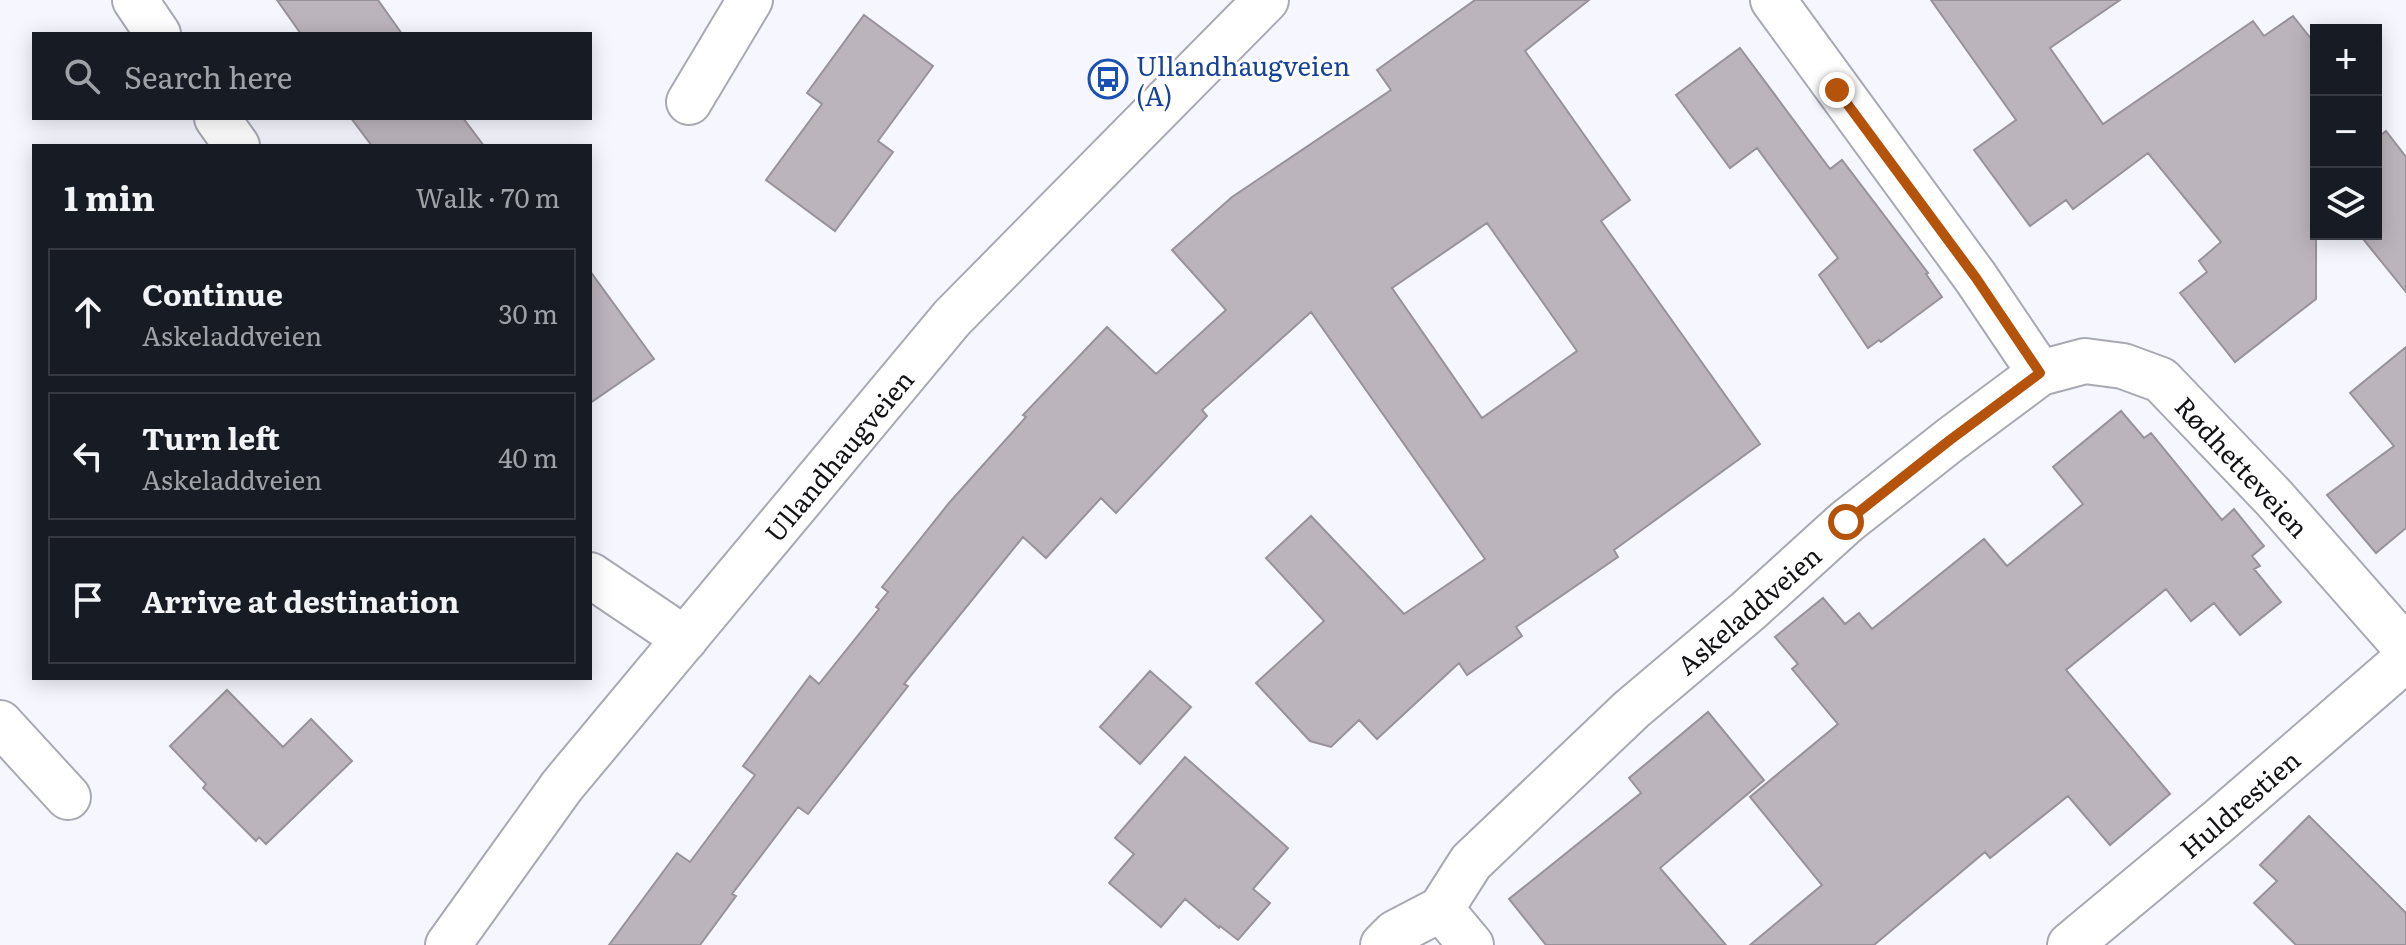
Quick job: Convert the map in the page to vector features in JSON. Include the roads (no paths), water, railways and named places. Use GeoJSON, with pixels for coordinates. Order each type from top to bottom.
{"type":"FeatureCollection","features":[{"type":"Feature","properties":{"kind":"street"},"geometry":{"type":"LineString","coordinates":[[135,0],[157,32]]}},
{"type":"Feature","properties":{"kind":"street"},"geometry":{"type":"LineString","coordinates":[[689,102],[750,0]]}},
{"type":"Feature","properties":{"kind":"street","name":"Ullandhaugveien"},"geometry":{"type":"LineString","coordinates":[[448,945],[562,786],[952,318],[1266,0]]}},
{"type":"Feature","properties":{"kind":"street"},"geometry":{"type":"LineString","coordinates":[[1773,0],[1976,278],[2040,373]]}},
{"type":"Feature","properties":{"kind":"street"},"geometry":{"type":"LineString","coordinates":[[218,120],[236,144]]}},
{"type":"Feature","properties":{"kind":"street","name":"Rødhetteveien"},"geometry":{"type":"LineString","coordinates":[[2040,373],[2085,361],[2123,366],[2161,380],[2274,498],[2406,648]]}},
{"type":"Feature","properties":{"kind":"street","name":"Askeladdveien"},"geometry":{"type":"LineString","coordinates":[[1383,945],[1395,933],[1441,909],[1471,862],[1632,709],[1748,611],[1846,522],[2040,373]]}},
{"type":"Feature","properties":{"kind":"street"},"geometry":{"type":"LineString","coordinates":[[592,576],[685,639]]}},
{"type":"Feature","properties":{"kind":"street","name":"Huldrestien"},"geometry":{"type":"LineString","coordinates":[[2070,945],[2406,659]]}},
{"type":"Feature","properties":{"kind":"street"},"geometry":{"type":"LineString","coordinates":[[0,723],[68,797]]}},
{"type":"Feature","properties":{"kind":"street"},"geometry":{"type":"LineString","coordinates":[[1441,909],[1471,945]]}},
{"type":"Feature","properties":{"kind":"place","name":"Ullandhaugveien (A)"},"geometry":{"type":"Point","coordinates":[1108,79]}}]}
